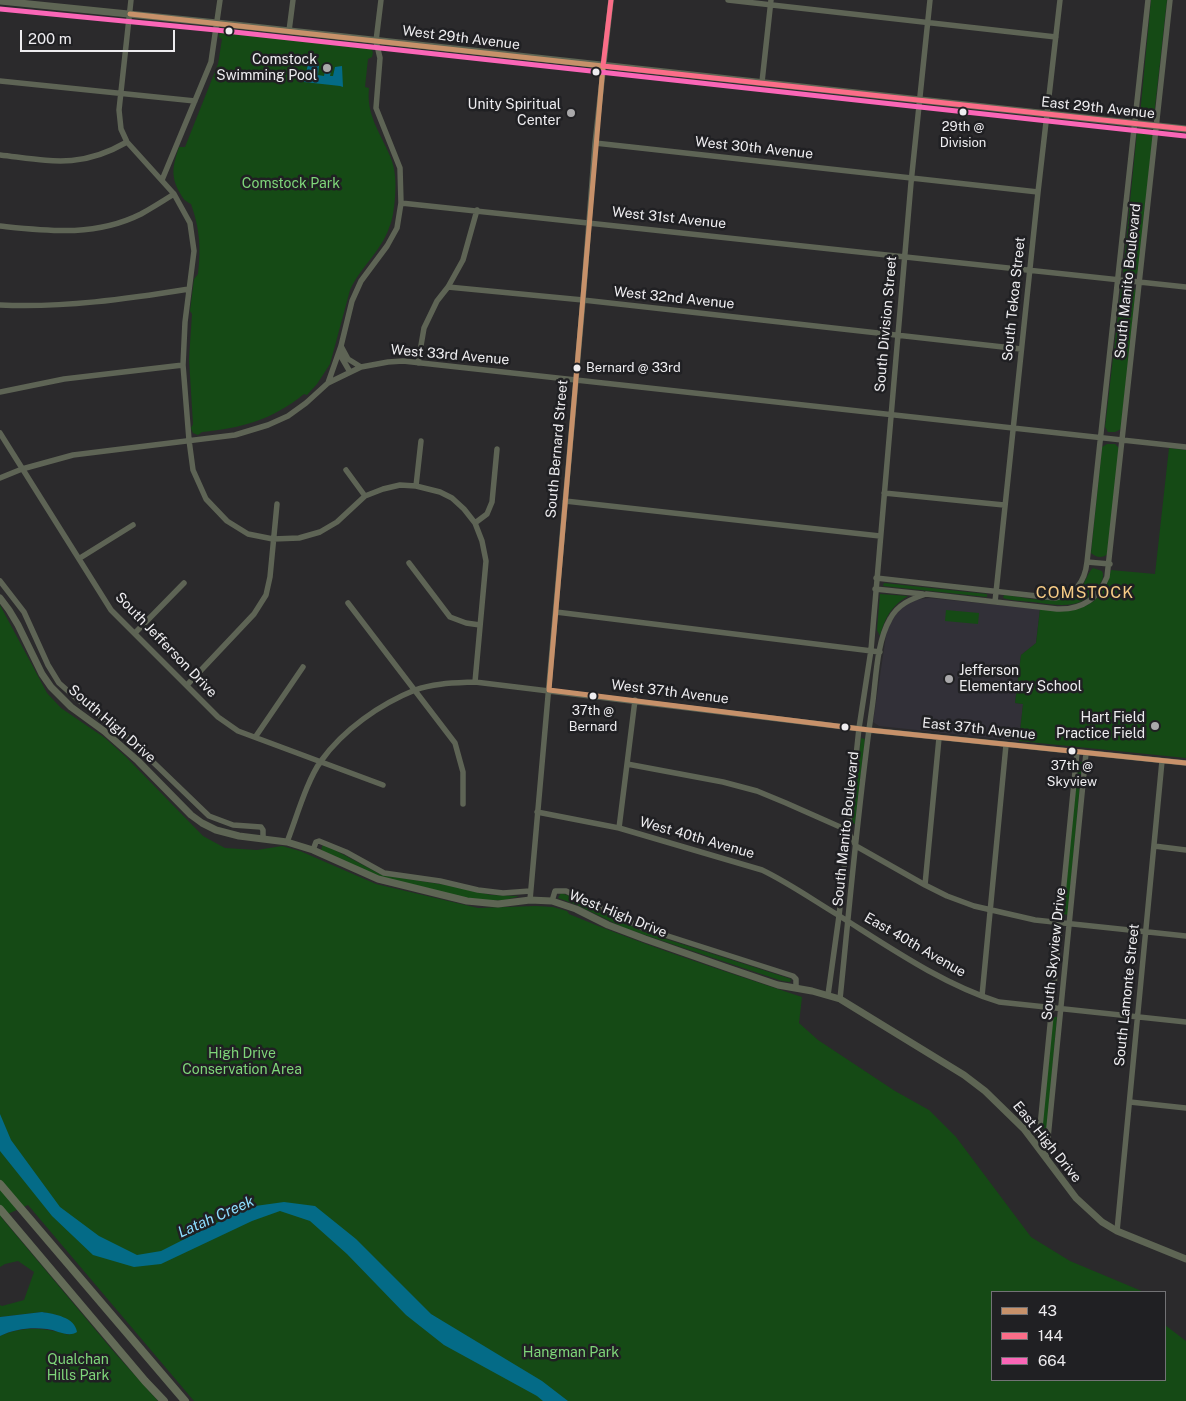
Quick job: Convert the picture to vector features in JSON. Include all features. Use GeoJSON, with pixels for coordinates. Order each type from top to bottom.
{"type":"FeatureCollection","features":[{"type":"Feature","properties":{"kind":"highway"},"geometry":{"type":"LineString","coordinates":[[0,1184],[185,1401]]}},
{"type":"Feature","properties":{"kind":"highway"},"geometry":{"type":"LineString","coordinates":[[0,1209],[164,1401]]}},
{"type":"Feature","properties":{"kind":"main road","name":"West 29th Avenue"},"geometry":{"type":"LineString","coordinates":[[0,1],[41,2],[130,14],[762,82],[918,101]]}},
{"type":"Feature","properties":{"kind":"main road","name":"East 29th Avenue"},"geometry":{"type":"LineString","coordinates":[[918,101],[1186,129]]}},
{"type":"Feature","properties":{"kind":"main road","name":"South High Drive"},"geometry":{"type":"LineString","coordinates":[[0,598],[18,625],[42,674],[51,687],[71,707],[104,731],[138,761],[184,808],[202,823],[216,830],[239,836]]}},
{"type":"Feature","properties":{"kind":"main road","name":"West High Drive"},"geometry":{"type":"LineString","coordinates":[[239,836],[288,842],[313,850],[378,879],[429,892],[483,903],[498,904],[530,900],[552,902],[576,909],[645,939],[778,985],[840,999]]}},
{"type":"Feature","properties":{"kind":"main road","name":"East High Drive"},"geometry":{"type":"LineString","coordinates":[[840,999],[964,1075],[1004,1108],[1038,1147],[1082,1206],[1102,1222],[1117,1231],[1186,1259]]}},
{"type":"Feature","properties":{"kind":"street"},"geometry":{"type":"LineString","coordinates":[[131,0],[120,94],[121,128],[127,142],[174,194],[190,223],[194,251],[185,322],[183,365],[193,470],[206,499],[227,521],[248,534],[273,539],[299,538],[320,532],[337,522],[365,496],[400,485],[416,486],[440,492],[452,498],[475,523],[482,541],[486,561],[475,682]]}},
{"type":"Feature","properties":{"kind":"street"},"geometry":{"type":"LineString","coordinates":[[162,180],[211,62],[220,0]]}},
{"type":"Feature","properties":{"kind":"street"},"geometry":{"type":"LineString","coordinates":[[289,31],[293,0]]}},
{"type":"Feature","properties":{"kind":"street"},"geometry":{"type":"LineString","coordinates":[[328,383],[340,350],[352,301],[361,281],[387,246],[396,228],[401,203],[400,168],[376,108],[380,58],[376,41],[381,0]]}},
{"type":"Feature","properties":{"kind":"street","name":"South Bernard Street"},"geometry":{"type":"LineString","coordinates":[[530,900],[595,143],[602,66],[611,0]]}},
{"type":"Feature","properties":{"kind":"street"},"geometry":{"type":"LineString","coordinates":[[728,0],[771,2],[927,23],[1056,37]]}},
{"type":"Feature","properties":{"kind":"street","name":"South Division Street"},"geometry":{"type":"LineString","coordinates":[[870,650],[918,101],[930,0]]}},
{"type":"Feature","properties":{"kind":"street","name":"South Tekoa Street"},"geometry":{"type":"LineString","coordinates":[[995,602],[1012,428],[1060,0]]}},
{"type":"Feature","properties":{"kind":"street","name":"South Manito Boulevard"},"geometry":{"type":"LineString","coordinates":[[876,578],[996,592],[1060,597],[1069,594],[1080,584],[1086,572],[1148,0]]}},
{"type":"Feature","properties":{"kind":"street","name":"South Manito Boulevard"},"geometry":{"type":"LineString","coordinates":[[840,999],[869,730],[880,652],[889,619],[908,600],[926,594],[1057,608],[1076,608],[1089,602],[1100,592],[1107,577],[1110,564],[1170,0]]}},
{"type":"Feature","properties":{"kind":"street"},"geometry":{"type":"LineString","coordinates":[[762,82],[771,2]]}},
{"type":"Feature","properties":{"kind":"street"},"geometry":{"type":"LineString","coordinates":[[0,81],[195,101]]}},
{"type":"Feature","properties":{"kind":"street"},"geometry":{"type":"LineString","coordinates":[[0,155],[56,162],[81,160],[107,153],[127,142]]}},
{"type":"Feature","properties":{"kind":"street","name":"West 30th Avenue"},"geometry":{"type":"LineString","coordinates":[[595,143],[1038,192]]}},
{"type":"Feature","properties":{"kind":"street"},"geometry":{"type":"LineString","coordinates":[[0,226],[75,232],[105,227],[140,214],[174,194]]}},
{"type":"Feature","properties":{"kind":"street","name":"West 31st Avenue"},"geometry":{"type":"LineString","coordinates":[[401,203],[904,258],[1186,286]]}},
{"type":"Feature","properties":{"kind":"street"},"geometry":{"type":"LineString","coordinates":[[418,363],[424,328],[437,301],[448,287],[463,260],[477,210]]}},
{"type":"Feature","properties":{"kind":"street","name":"West 32nd Avenue"},"geometry":{"type":"LineString","coordinates":[[448,287],[583,300],[1021,349]]}},
{"type":"Feature","properties":{"kind":"street"},"geometry":{"type":"LineString","coordinates":[[0,305],[58,305],[104,301],[189,289]]}},
{"type":"Feature","properties":{"kind":"street"},"geometry":{"type":"LineString","coordinates":[[340,350],[348,359],[361,366]]}},
{"type":"Feature","properties":{"kind":"street"},"geometry":{"type":"LineString","coordinates":[[340,350],[350,372]]}},
{"type":"Feature","properties":{"kind":"street","name":"West 33rd Avenue"},"geometry":{"type":"LineString","coordinates":[[0,478],[22,469],[73,455],[236,435],[268,425],[288,416],[328,383],[361,366],[388,362],[418,363],[1186,447]]}},
{"type":"Feature","properties":{"kind":"street"},"geometry":{"type":"LineString","coordinates":[[0,392],[64,379],[183,365]]}},
{"type":"Feature","properties":{"kind":"street","name":"South Jefferson Drive"},"geometry":{"type":"LineString","coordinates":[[0,432],[111,610],[218,717],[238,731],[256,736],[383,786]]}},
{"type":"Feature","properties":{"kind":"street"},"geometry":{"type":"LineString","coordinates":[[416,486],[421,441]]}},
{"type":"Feature","properties":{"kind":"street"},"geometry":{"type":"LineString","coordinates":[[475,523],[487,514],[492,502],[497,449]]}},
{"type":"Feature","properties":{"kind":"street"},"geometry":{"type":"LineString","coordinates":[[346,470],[365,496]]}},
{"type":"Feature","properties":{"kind":"street"},"geometry":{"type":"LineString","coordinates":[[884,493],[1004,505]]}},
{"type":"Feature","properties":{"kind":"street"},"geometry":{"type":"LineString","coordinates":[[565,501],[880,536]]}},
{"type":"Feature","properties":{"kind":"street"},"geometry":{"type":"LineString","coordinates":[[187,685],[254,614],[266,595],[270,577],[277,504]]}},
{"type":"Feature","properties":{"kind":"street"},"geometry":{"type":"LineString","coordinates":[[80,558],[133,525]]}},
{"type":"Feature","properties":{"kind":"street"},"geometry":{"type":"LineString","coordinates":[[1088,562],[1110,564]]}},
{"type":"Feature","properties":{"kind":"street"},"geometry":{"type":"LineString","coordinates":[[409,563],[450,618],[480,625]]}},
{"type":"Feature","properties":{"kind":"street","name":"South High Drive"},"geometry":{"type":"LineString","coordinates":[[0,581],[24,612],[48,665],[59,683],[126,736],[209,816]]}},
{"type":"Feature","properties":{"kind":"street"},"geometry":{"type":"LineString","coordinates":[[135,633],[184,583]]}},
{"type":"Feature","properties":{"kind":"street"},"geometry":{"type":"LineString","coordinates":[[875,589],[926,594]]}},
{"type":"Feature","properties":{"kind":"street"},"geometry":{"type":"LineString","coordinates":[[348,603],[455,743],[464,772],[463,804]]}},
{"type":"Feature","properties":{"kind":"street"},"geometry":{"type":"LineString","coordinates":[[556,612],[880,652]]}},
{"type":"Feature","properties":{"kind":"street","name":"South Manito Boulevard"},"geometry":{"type":"LineString","coordinates":[[828,995],[870,650]]}},
{"type":"Feature","properties":{"kind":"street"},"geometry":{"type":"LineString","coordinates":[[256,736],[303,666]]}},
{"type":"Feature","properties":{"kind":"street","name":"West 37th Avenue"},"geometry":{"type":"LineString","coordinates":[[288,842],[320,761],[348,732],[376,709],[415,690],[440,684],[475,682],[859,728]]}},
{"type":"Feature","properties":{"kind":"street"},"geometry":{"type":"LineString","coordinates":[[620,828],[635,700]]}},
{"type":"Feature","properties":{"kind":"street","name":"East 37th Avenue"},"geometry":{"type":"LineString","coordinates":[[859,728],[1186,764]]}},
{"type":"Feature","properties":{"kind":"street"},"geometry":{"type":"LineString","coordinates":[[925,885],[939,738]]}},
{"type":"Feature","properties":{"kind":"street"},"geometry":{"type":"LineString","coordinates":[[982,996],[1006,745]]}},
{"type":"Feature","properties":{"kind":"street","name":"South Skyview Drive"},"geometry":{"type":"LineString","coordinates":[[1038,1147],[1076,752]]}},
{"type":"Feature","properties":{"kind":"street","name":"South Skyview Drive"},"geometry":{"type":"LineString","coordinates":[[1046,1158],[1086,753]]}},
{"type":"Feature","properties":{"kind":"street","name":"South Lamonte Street"},"geometry":{"type":"LineString","coordinates":[[1117,1231],[1162,761]]}},
{"type":"Feature","properties":{"kind":"street"},"geometry":{"type":"LineString","coordinates":[[627,764],[723,782],[757,791],[847,830],[856,846],[925,885],[947,896],[991,911],[1060,923],[1186,936]]}},
{"type":"Feature","properties":{"kind":"street","name":"West 40th Avenue"},"geometry":{"type":"LineString","coordinates":[[537,812],[620,828],[762,870],[784,880],[839,916]]}},
{"type":"Feature","properties":{"kind":"street","name":"West High Drive"},"geometry":{"type":"LineString","coordinates":[[209,816],[232,825],[261,827],[263,838]]}},
{"type":"Feature","properties":{"kind":"street"},"geometry":{"type":"LineString","coordinates":[[313,850],[316,842],[319,841],[346,852],[384,872],[502,894],[530,891]]}},
{"type":"Feature","properties":{"kind":"street"},"geometry":{"type":"LineString","coordinates":[[1154,846],[1186,850]]}},
{"type":"Feature","properties":{"kind":"street","name":"West High Drive"},"geometry":{"type":"LineString","coordinates":[[552,902],[556,890],[566,891],[643,928],[793,976],[796,979],[796,988]]}},
{"type":"Feature","properties":{"kind":"street","name":"East 40th Avenue"},"geometry":{"type":"LineString","coordinates":[[839,916],[953,984],[1000,1002],[1186,1022]]}},
{"type":"Feature","properties":{"kind":"street"},"geometry":{"type":"LineString","coordinates":[[1130,1102],[1186,1108]]}},
{"type":"Feature","properties":{"kind":"shaded area","name":"Jefferson Elementary School"},"geometry":{"type":"Polygon","coordinates":[[[929,598],[1040,609],[1036,643],[1021,655],[1015,703],[1023,704],[1019,741],[879,726],[873,722],[887,629],[896,614],[904,606],[915,600],[929,598]]]}},
{"type":"Feature","properties":{"kind":"green space"},"geometry":{"type":"Polygon","coordinates":[[[1151,0],[1167,0],[1154,116],[1151,118],[1140,115],[1151,0]]]}},
{"type":"Feature","properties":{"kind":"green space","name":"Comstock Park"},"geometry":{"type":"Polygon","coordinates":[[[226,31],[370,47],[373,52],[372,57],[368,59],[365,87],[369,88],[372,115],[393,166],[395,198],[389,228],[381,244],[350,290],[330,364],[317,384],[307,395],[304,394],[268,416],[243,425],[202,432],[198,435],[193,433],[191,428],[193,424],[189,359],[192,314],[190,311],[194,279],[198,274],[199,239],[191,204],[184,200],[177,187],[174,170],[179,147],[185,147],[218,64],[222,39],[219,37],[220,32],[226,31]]]}},
{"type":"Feature","properties":{"kind":"green space"},"geometry":{"type":"Polygon","coordinates":[[[1137,132],[1153,134],[1139,271],[1134,276],[1126,275],[1123,272],[1137,132]]]}},
{"type":"Feature","properties":{"kind":"green space"},"geometry":{"type":"Polygon","coordinates":[[[1125,285],[1132,286],[1136,291],[1121,429],[1115,432],[1108,432],[1105,427],[1121,289],[1125,285]]]}},
{"type":"Feature","properties":{"kind":"green space"},"geometry":{"type":"Polygon","coordinates":[[[1107,444],[1115,444],[1120,449],[1108,554],[1100,557],[1091,553],[1102,447],[1107,444]]]}},
{"type":"Feature","properties":{"kind":"green space"},"geometry":{"type":"Polygon","coordinates":[[[1169,448],[1186,450],[1186,758],[1019,741],[1023,704],[1015,703],[1021,655],[1036,643],[1040,609],[1065,610],[1085,606],[1101,594],[1111,570],[1155,574],[1169,448]]]}},
{"type":"Feature","properties":{"kind":"green space"},"geometry":{"type":"Polygon","coordinates":[[[1093,568],[1102,571],[1103,578],[1091,595],[1076,603],[1060,605],[1003,598],[1004,595],[1046,600],[1065,598],[1081,588],[1093,568]]]}},
{"type":"Feature","properties":{"kind":"green space"},"geometry":{"type":"Polygon","coordinates":[[[884,583],[987,594],[987,597],[883,586],[884,583]]]}},
{"type":"Feature","properties":{"kind":"green space"},"geometry":{"type":"Polygon","coordinates":[[[880,594],[908,596],[889,613],[880,636],[877,630],[880,594]]]}},
{"type":"Feature","properties":{"kind":"green space","name":"High Drive Conservation Area"},"geometry":{"type":"Polygon","coordinates":[[[0,605],[47,693],[61,708],[105,738],[126,757],[203,836],[225,848],[257,850],[282,846],[300,851],[376,884],[478,908],[553,907],[567,911],[569,914],[598,926],[714,968],[802,997],[799,1023],[818,1040],[895,1091],[929,1110],[956,1137],[1031,1237],[1070,1261],[1142,1291],[991,1291],[991,1381],[1166,1381],[1166,1326],[1186,1341],[1186,1401],[194,1401],[28,1205],[1,1217],[114,1352],[158,1401],[0,1401],[0,1336],[25,1329],[52,1330],[69,1335],[57,1315],[42,1312],[0,1317],[0,1305],[24,1300],[34,1272],[18,1261],[0,1267],[0,605]]]}},
{"type":"Feature","properties":{"kind":"green space"},"geometry":{"type":"Polygon","coordinates":[[[946,610],[979,613],[978,624],[945,621],[946,610]]]}},
{"type":"Feature","properties":{"kind":"green space"},"geometry":{"type":"Polygon","coordinates":[[[861,738],[865,739],[855,824],[852,823],[861,738]]]}},
{"type":"Feature","properties":{"kind":"green space"},"geometry":{"type":"Polygon","coordinates":[[[1078,762],[1082,762],[1068,915],[1063,914],[1078,762]]]}},
{"type":"Feature","properties":{"kind":"green space"},"geometry":{"type":"Polygon","coordinates":[[[323,844],[382,875],[446,885],[491,895],[519,896],[508,899],[483,900],[457,896],[388,879],[369,873],[321,850],[323,844]]]}},
{"type":"Feature","properties":{"kind":"green space"},"geometry":{"type":"Polygon","coordinates":[[[561,893],[578,899],[644,932],[791,979],[790,982],[782,981],[624,928],[558,898],[561,893]]]}},
{"type":"Feature","properties":{"kind":"green space"},"geometry":{"type":"Polygon","coordinates":[[[1053,1017],[1057,1017],[1047,1130],[1042,1129],[1053,1017]]]}},
{"type":"Feature","properties":{"kind":"water"},"geometry":{"type":"Polygon","coordinates":[[[308,64],[319,66],[318,75],[324,76],[325,70],[331,71],[330,76],[333,76],[335,67],[342,66],[343,87],[304,82],[308,64]]]}},
{"type":"Feature","properties":{"kind":"water"},"geometry":{"type":"Polygon","coordinates":[[[0,1114],[11,1140],[60,1207],[99,1236],[137,1255],[161,1251],[248,1207],[284,1202],[315,1206],[356,1239],[431,1314],[542,1381],[568,1401],[543,1401],[444,1345],[406,1315],[347,1254],[310,1221],[280,1211],[252,1221],[161,1264],[134,1267],[93,1255],[52,1216],[0,1151],[0,1114]]]}},
{"type":"Feature","properties":{"kind":"water"},"geometry":{"type":"Polygon","coordinates":[[[42,1312],[58,1315],[68,1320],[77,1332],[66,1334],[47,1329],[29,1328],[0,1336],[0,1317],[42,1312]]]}},
{"type":"Feature","properties":{"kind":"transit line","name":"144"},"geometry":{"type":"LineString","coordinates":[[603,66],[611,0]]}},
{"type":"Feature","properties":{"kind":"transit line","name":"664"},"geometry":{"type":"LineString","coordinates":[[0,9],[216,30],[1185,136]]}},
{"type":"Feature","properties":{"kind":"transit line","name":"43"},"geometry":{"type":"LineString","coordinates":[[130,14],[603,66]]}},
{"type":"Feature","properties":{"kind":"transit line","name":"43"},"geometry":{"type":"LineString","coordinates":[[549,690],[603,66]]}},
{"type":"Feature","properties":{"kind":"transit line","name":"144"},"geometry":{"type":"LineString","coordinates":[[603,66],[1186,129]]}},
{"type":"Feature","properties":{"kind":"transit line","name":"43"},"geometry":{"type":"LineString","coordinates":[[549,690],[869,730],[1186,763]]}},
{"type":"Feature","properties":{"kind":"place","name":"Comstock Swimming Pool"},"geometry":{"type":"Point","coordinates":[327,68]}},
{"type":"Feature","properties":{"kind":"place","name":"29th @ Division"},"geometry":{"type":"Point","coordinates":[963,112]}},
{"type":"Feature","properties":{"kind":"place","name":"Unity Spiritual Center"},"geometry":{"type":"Point","coordinates":[571,113]}},
{"type":"Feature","properties":{"kind":"place","name":"Bernard @ 33rd"},"geometry":{"type":"Point","coordinates":[577,368]}},
{"type":"Feature","properties":{"kind":"place","name":"Jefferson Elementary School"},"geometry":{"type":"Point","coordinates":[949,679]}},
{"type":"Feature","properties":{"kind":"place","name":"37th @ Bernard"},"geometry":{"type":"Point","coordinates":[593,696]}},
{"type":"Feature","properties":{"kind":"place","name":"Hart Field Practice Field"},"geometry":{"type":"Point","coordinates":[1155,726]}},
{"type":"Feature","properties":{"kind":"place","name":"37th @ Skyview"},"geometry":{"type":"Point","coordinates":[1072,751]}},
{"type":"Feature","properties":{"kind":"district","name":"COMSTOCK"},"geometry":{"type":"Point","coordinates":[1085,593]}},
{"type":"Feature","properties":{"kind":"water label","name":"Latah Creek"},"geometry":{"type":"Point","coordinates":[216,1217]}},
{"type":"Feature","properties":{"kind":"park label","name":"Hangman Park"},"geometry":{"type":"Point","coordinates":[571,1353]}},
{"type":"Feature","properties":{"kind":"park label","name":"Qualchan Hills Park"},"geometry":{"type":"Point","coordinates":[78,1368]}}]}
